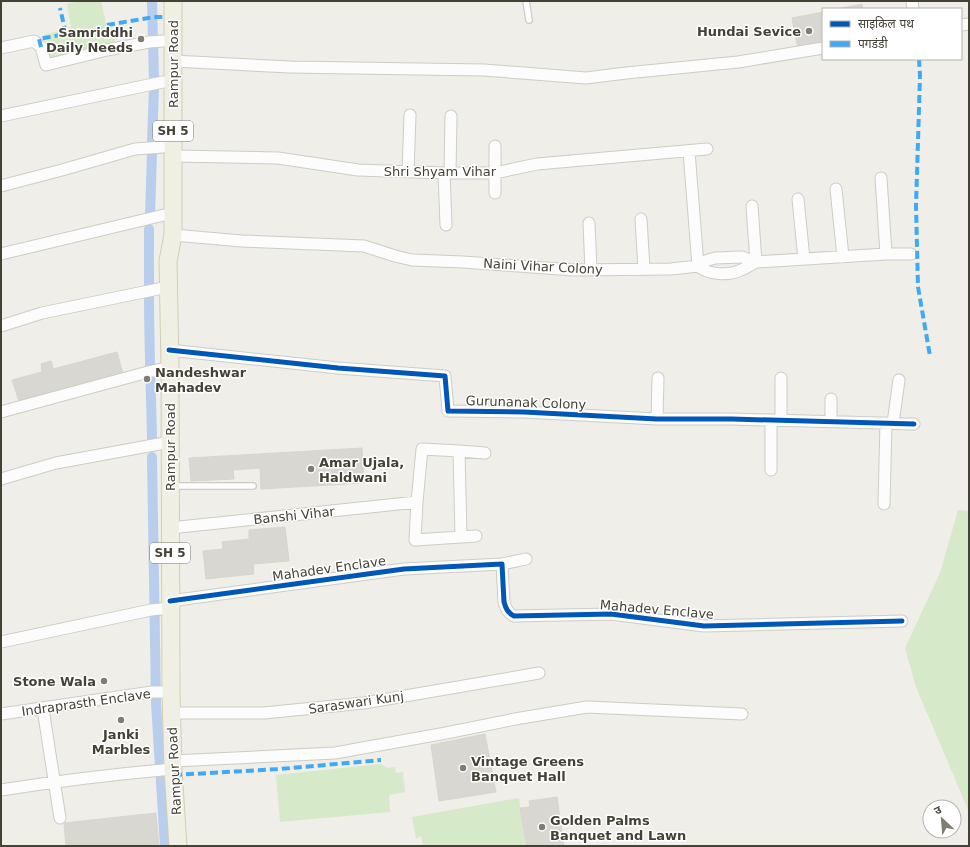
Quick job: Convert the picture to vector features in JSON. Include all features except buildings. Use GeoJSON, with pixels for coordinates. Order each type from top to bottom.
{"type":"FeatureCollection","features":[{"type":"Feature","properties":{"kind":"main road"},"geometry":{"type":"LineString","coordinates":[[162,1],[156,42],[163,82],[169,152],[164,215],[164,230],[168,261]]}},
{"type":"Feature","properties":{"kind":"main road","name":"Rampur Road"},"geometry":{"type":"LineString","coordinates":[[173,1],[173,61],[169,152],[173,235],[168,261],[170,367],[170,528],[163,607],[161,692],[171,713],[167,767],[178,846]]}},
{"type":"Feature","properties":{"kind":"street"},"geometry":{"type":"LineString","coordinates":[[1,48],[34,41],[41,47],[46,65],[107,50],[156,42]]}},
{"type":"Feature","properties":{"kind":"street"},"geometry":{"type":"LineString","coordinates":[[173,61],[290,67],[484,70],[586,78],[738,62],[822,48]]}},
{"type":"Feature","properties":{"kind":"street"},"geometry":{"type":"LineString","coordinates":[[1,116],[163,82]]}},
{"type":"Feature","properties":{"kind":"street"},"geometry":{"type":"LineString","coordinates":[[408,172],[410,115]]}},
{"type":"Feature","properties":{"kind":"street"},"geometry":{"type":"LineString","coordinates":[[446,226],[447,173],[451,116]]}},
{"type":"Feature","properties":{"kind":"street"},"geometry":{"type":"LineString","coordinates":[[495,146],[495,193]]}},
{"type":"Feature","properties":{"kind":"street","name":"Shri Shyam Vihar"},"geometry":{"type":"LineString","coordinates":[[1,186],[135,149],[278,158],[358,170],[447,173],[495,172],[537,164],[706,149]]}},
{"type":"Feature","properties":{"kind":"street"},"geometry":{"type":"LineString","coordinates":[[689,151],[698,266],[702,270],[726,274],[741,270],[756,262],[752,206]]}},
{"type":"Feature","properties":{"kind":"street"},"geometry":{"type":"LineString","coordinates":[[881,178],[886,254]]}},
{"type":"Feature","properties":{"kind":"street"},"geometry":{"type":"LineString","coordinates":[[836,189],[842,257]]}},
{"type":"Feature","properties":{"kind":"street"},"geometry":{"type":"LineString","coordinates":[[798,199],[804,260]]}},
{"type":"Feature","properties":{"kind":"street"},"geometry":{"type":"LineString","coordinates":[[1,254],[164,215]]}},
{"type":"Feature","properties":{"kind":"street"},"geometry":{"type":"LineString","coordinates":[[641,219],[644,269]]}},
{"type":"Feature","properties":{"kind":"street"},"geometry":{"type":"LineString","coordinates":[[589,223],[590,270]]}},
{"type":"Feature","properties":{"kind":"street","name":"Naini Vihar Colony"},"geometry":{"type":"LineString","coordinates":[[173,235],[242,241],[364,246],[412,260],[573,270],[671,269],[698,266],[699,264],[716,258],[742,257],[756,262],[886,254],[911,254]]}},
{"type":"Feature","properties":{"kind":"street"},"geometry":{"type":"LineString","coordinates":[[1,326],[42,313],[168,287]]}},
{"type":"Feature","properties":{"kind":"street","name":"Gurunanak Colony"},"geometry":{"type":"LineString","coordinates":[[169,350],[338,368],[445,376],[448,411],[524,412],[657,419],[732,419],[914,424]]}},
{"type":"Feature","properties":{"kind":"street"},"geometry":{"type":"LineString","coordinates":[[1,412],[170,367]]}},
{"type":"Feature","properties":{"kind":"street"},"geometry":{"type":"LineString","coordinates":[[657,419],[658,378]]}},
{"type":"Feature","properties":{"kind":"street"},"geometry":{"type":"LineString","coordinates":[[771,470],[781,378]]}},
{"type":"Feature","properties":{"kind":"street"},"geometry":{"type":"LineString","coordinates":[[884,504],[889,423],[899,380]]}},
{"type":"Feature","properties":{"kind":"street"},"geometry":{"type":"LineString","coordinates":[[831,399],[831,421]]}},
{"type":"Feature","properties":{"kind":"street"},"geometry":{"type":"LineString","coordinates":[[1,479],[56,463],[170,442]]}},
{"type":"Feature","properties":{"kind":"street"},"geometry":{"type":"LineString","coordinates":[[476,536],[415,540],[422,449],[485,453]]}},
{"type":"Feature","properties":{"kind":"street"},"geometry":{"type":"LineString","coordinates":[[459,451],[461,537]]}},
{"type":"Feature","properties":{"kind":"street","name":"Banshi Vihar"},"geometry":{"type":"LineString","coordinates":[[170,528],[417,502]]}},
{"type":"Feature","properties":{"kind":"street"},"geometry":{"type":"LineString","coordinates":[[502,564],[526,559]]}},
{"type":"Feature","properties":{"kind":"street","name":"Mahadev Enclave"},"geometry":{"type":"LineString","coordinates":[[1,642],[163,607],[404,569],[502,564],[504,602],[508,613],[514,616],[611,614],[704,626],[902,621]]}},
{"type":"Feature","properties":{"kind":"street","name":"Saraswari Kunj"},"geometry":{"type":"LineString","coordinates":[[171,713],[264,713],[364,703],[539,673]]}},
{"type":"Feature","properties":{"kind":"street","name":"Indraprasth Enclave"},"geometry":{"type":"LineString","coordinates":[[1,714],[161,692]]}},
{"type":"Feature","properties":{"kind":"street"},"geometry":{"type":"LineString","coordinates":[[1,790],[167,767],[335,753],[446,734],[516,719],[587,707],[742,714]]}},
{"type":"Feature","properties":{"kind":"street"},"geometry":{"type":"LineString","coordinates":[[43,709],[60,818]]}},
{"type":"Feature","properties":{"kind":"lane"},"geometry":{"type":"LineString","coordinates":[[526,1],[529,20]]}},
{"type":"Feature","properties":{"kind":"lane"},"geometry":{"type":"LineString","coordinates":[[170,486],[253,486]]}},
{"type":"Feature","properties":{"kind":"green space"},"geometry":{"type":"Polygon","coordinates":[[[81,1],[101,1],[107,28],[112,27],[116,46],[50,61],[44,35],[71,27],[67,4],[81,1]]]}},
{"type":"Feature","properties":{"kind":"green space"},"geometry":{"type":"Polygon","coordinates":[[[958,510],[969,511],[969,812],[916,687],[905,648],[940,573],[958,510]]]}},
{"type":"Feature","properties":{"kind":"green space"},"geometry":{"type":"Polygon","coordinates":[[[381,764],[387,768],[395,767],[396,773],[403,772],[405,792],[389,795],[390,812],[280,822],[276,775],[381,764]]]}},
{"type":"Feature","properties":{"kind":"green space"},"geometry":{"type":"Polygon","coordinates":[[[519,798],[527,846],[423,846],[421,836],[416,839],[412,817],[519,798]]]}},
{"type":"Feature","properties":{"kind":"waterway"},"geometry":{"type":"LineString","coordinates":[[152,1],[154,80]]}},
{"type":"Feature","properties":{"kind":"waterway"},"geometry":{"type":"LineString","coordinates":[[152,142],[154,87]]}},
{"type":"Feature","properties":{"kind":"waterway"},"geometry":{"type":"LineString","coordinates":[[150,216],[152,153]]}},
{"type":"Feature","properties":{"kind":"waterway"},"geometry":{"type":"LineString","coordinates":[[149,229],[149,285]]}},
{"type":"Feature","properties":{"kind":"waterway"},"geometry":{"type":"LineString","coordinates":[[149,295],[152,438]]}},
{"type":"Feature","properties":{"kind":"waterway"},"geometry":{"type":"LineString","coordinates":[[152,457],[156,703],[165,846]]}},
{"type":"Feature","properties":{"kind":"marked path"},"geometry":{"type":"LineString","coordinates":[[41,47],[39,39],[66,34],[60,8]]}},
{"type":"Feature","properties":{"kind":"marked path"},"geometry":{"type":"LineString","coordinates":[[107,25],[154,17],[163,17]]}},
{"type":"Feature","properties":{"kind":"marked path"},"geometry":{"type":"LineString","coordinates":[[919,60],[920,76],[916,206],[918,287],[930,356]]}},
{"type":"Feature","properties":{"kind":"marked path"},"geometry":{"type":"LineString","coordinates":[[174,775],[280,769],[381,760]]}},
{"type":"Feature","properties":{"kind":"cycle path"},"geometry":{"type":"LineString","coordinates":[[169,350],[338,368],[445,376],[448,411],[524,412],[657,419],[732,419],[914,424]]}},
{"type":"Feature","properties":{"kind":"cycle path"},"geometry":{"type":"LineString","coordinates":[[170,601],[404,569],[502,564],[504,602],[510,614],[514,616],[611,614],[704,626],[902,621]]}},
{"type":"Feature","properties":{"kind":"place","name":"Hundai Sevice"},"geometry":{"type":"Point","coordinates":[809,31]}},
{"type":"Feature","properties":{"kind":"place","name":"Samriddhi Daily Needs"},"geometry":{"type":"Point","coordinates":[141,39]}},
{"type":"Feature","properties":{"kind":"place","name":"Nandeshwar Mahadev"},"geometry":{"type":"Point","coordinates":[147,379]}},
{"type":"Feature","properties":{"kind":"place","name":"Amar Ujala, Haldwani"},"geometry":{"type":"Point","coordinates":[311,469]}},
{"type":"Feature","properties":{"kind":"place","name":"Stone Wala"},"geometry":{"type":"Point","coordinates":[104,681]}},
{"type":"Feature","properties":{"kind":"place","name":"Janki Marbles"},"geometry":{"type":"Point","coordinates":[121,720]}},
{"type":"Feature","properties":{"kind":"place","name":"Vintage Greens Banquet Hall"},"geometry":{"type":"Point","coordinates":[463,768]}},
{"type":"Feature","properties":{"kind":"place","name":"Golden Palms Banquet and Lawn"},"geometry":{"type":"Point","coordinates":[542,827]}}]}
